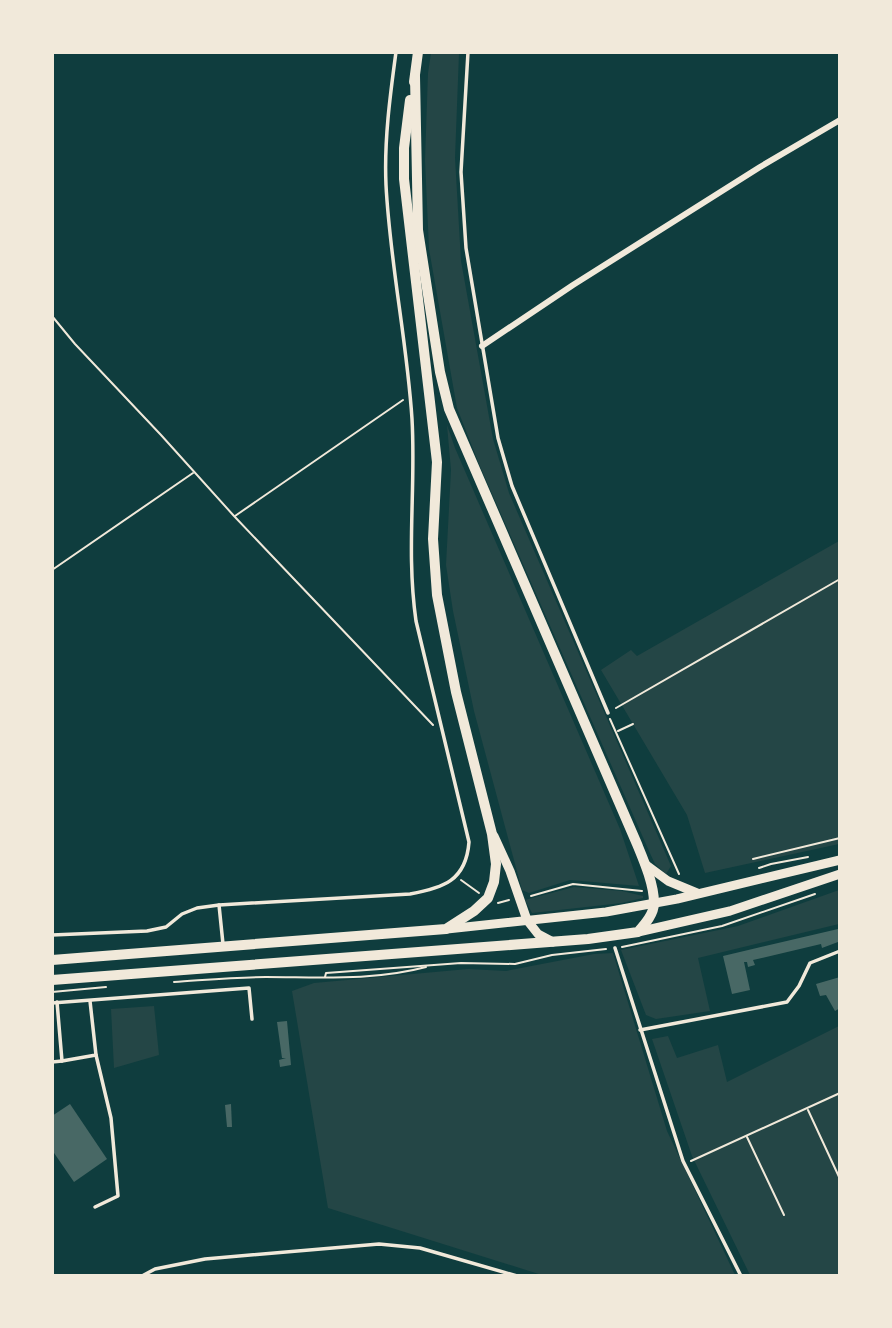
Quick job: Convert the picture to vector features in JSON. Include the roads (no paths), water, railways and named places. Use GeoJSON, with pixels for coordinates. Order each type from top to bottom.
{"type":"FeatureCollection","features":[{"type":"Feature","properties":{"kind":"main road"},"geometry":{"type":"LineString","coordinates":[[418,52],[406,128],[404,179],[437,462],[434,573],[456,692],[492,834],[496,874],[490,894],[474,911],[446,929]]}},
{"type":"Feature","properties":{"kind":"main road"},"geometry":{"type":"LineString","coordinates":[[415,76],[418,230],[440,372],[449,409],[645,864],[654,904],[648,921],[638,932]]}},
{"type":"Feature","properties":{"kind":"main road"},"geometry":{"type":"LineString","coordinates":[[492,834],[510,871],[527,920],[538,934],[555,943]]}},
{"type":"Feature","properties":{"kind":"main road"},"geometry":{"type":"LineString","coordinates":[[52,960],[446,929],[606,912],[654,904],[839,860]]}},
{"type":"Feature","properties":{"kind":"main road"},"geometry":{"type":"LineString","coordinates":[[645,864],[668,881],[698,894]]}},
{"type":"Feature","properties":{"kind":"main road"},"geometry":{"type":"LineString","coordinates":[[52,980],[555,943],[638,932],[730,911],[839,874]]}},
{"type":"Feature","properties":{"kind":"street"},"geometry":{"type":"LineString","coordinates":[[482,346],[572,285],[839,120]]}},
{"type":"Feature","properties":{"kind":"lane"},"geometry":{"type":"LineString","coordinates":[[52,935],[147,931],[166,927],[182,914],[197,908],[219,905],[410,894],[436,890],[457,876],[468,855],[469,842],[416,621],[411,584],[414,452],[386,184],[387,122],[396,52]]}},
{"type":"Feature","properties":{"kind":"lane"},"geometry":{"type":"LineString","coordinates":[[468,52],[461,172],[466,248],[498,438],[512,486],[608,713]]}},
{"type":"Feature","properties":{"kind":"lane"},"geometry":{"type":"LineString","coordinates":[[219,905],[223,946]]}},
{"type":"Feature","properties":{"kind":"lane"},"geometry":{"type":"LineString","coordinates":[[615,948],[685,1164],[741,1276]]}},
{"type":"Feature","properties":{"kind":"lane"},"geometry":{"type":"LineString","coordinates":[[640,1030],[787,1002],[799,986],[810,962],[839,951]]}},
{"type":"Feature","properties":{"kind":"lane"},"geometry":{"type":"LineString","coordinates":[[62,1061],[55,1002],[249,988],[251,1018]]}},
{"type":"Feature","properties":{"kind":"lane"},"geometry":{"type":"LineString","coordinates":[[90,1000],[96,1055],[111,1118],[118,1196],[95,1207]]}},
{"type":"Feature","properties":{"kind":"lane"},"geometry":{"type":"LineString","coordinates":[[52,1062],[96,1055]]}},
{"type":"Feature","properties":{"kind":"lane"},"geometry":{"type":"LineString","coordinates":[[142,1276],[155,1269],[205,1259],[379,1244],[420,1248],[517,1276]]}}]}
